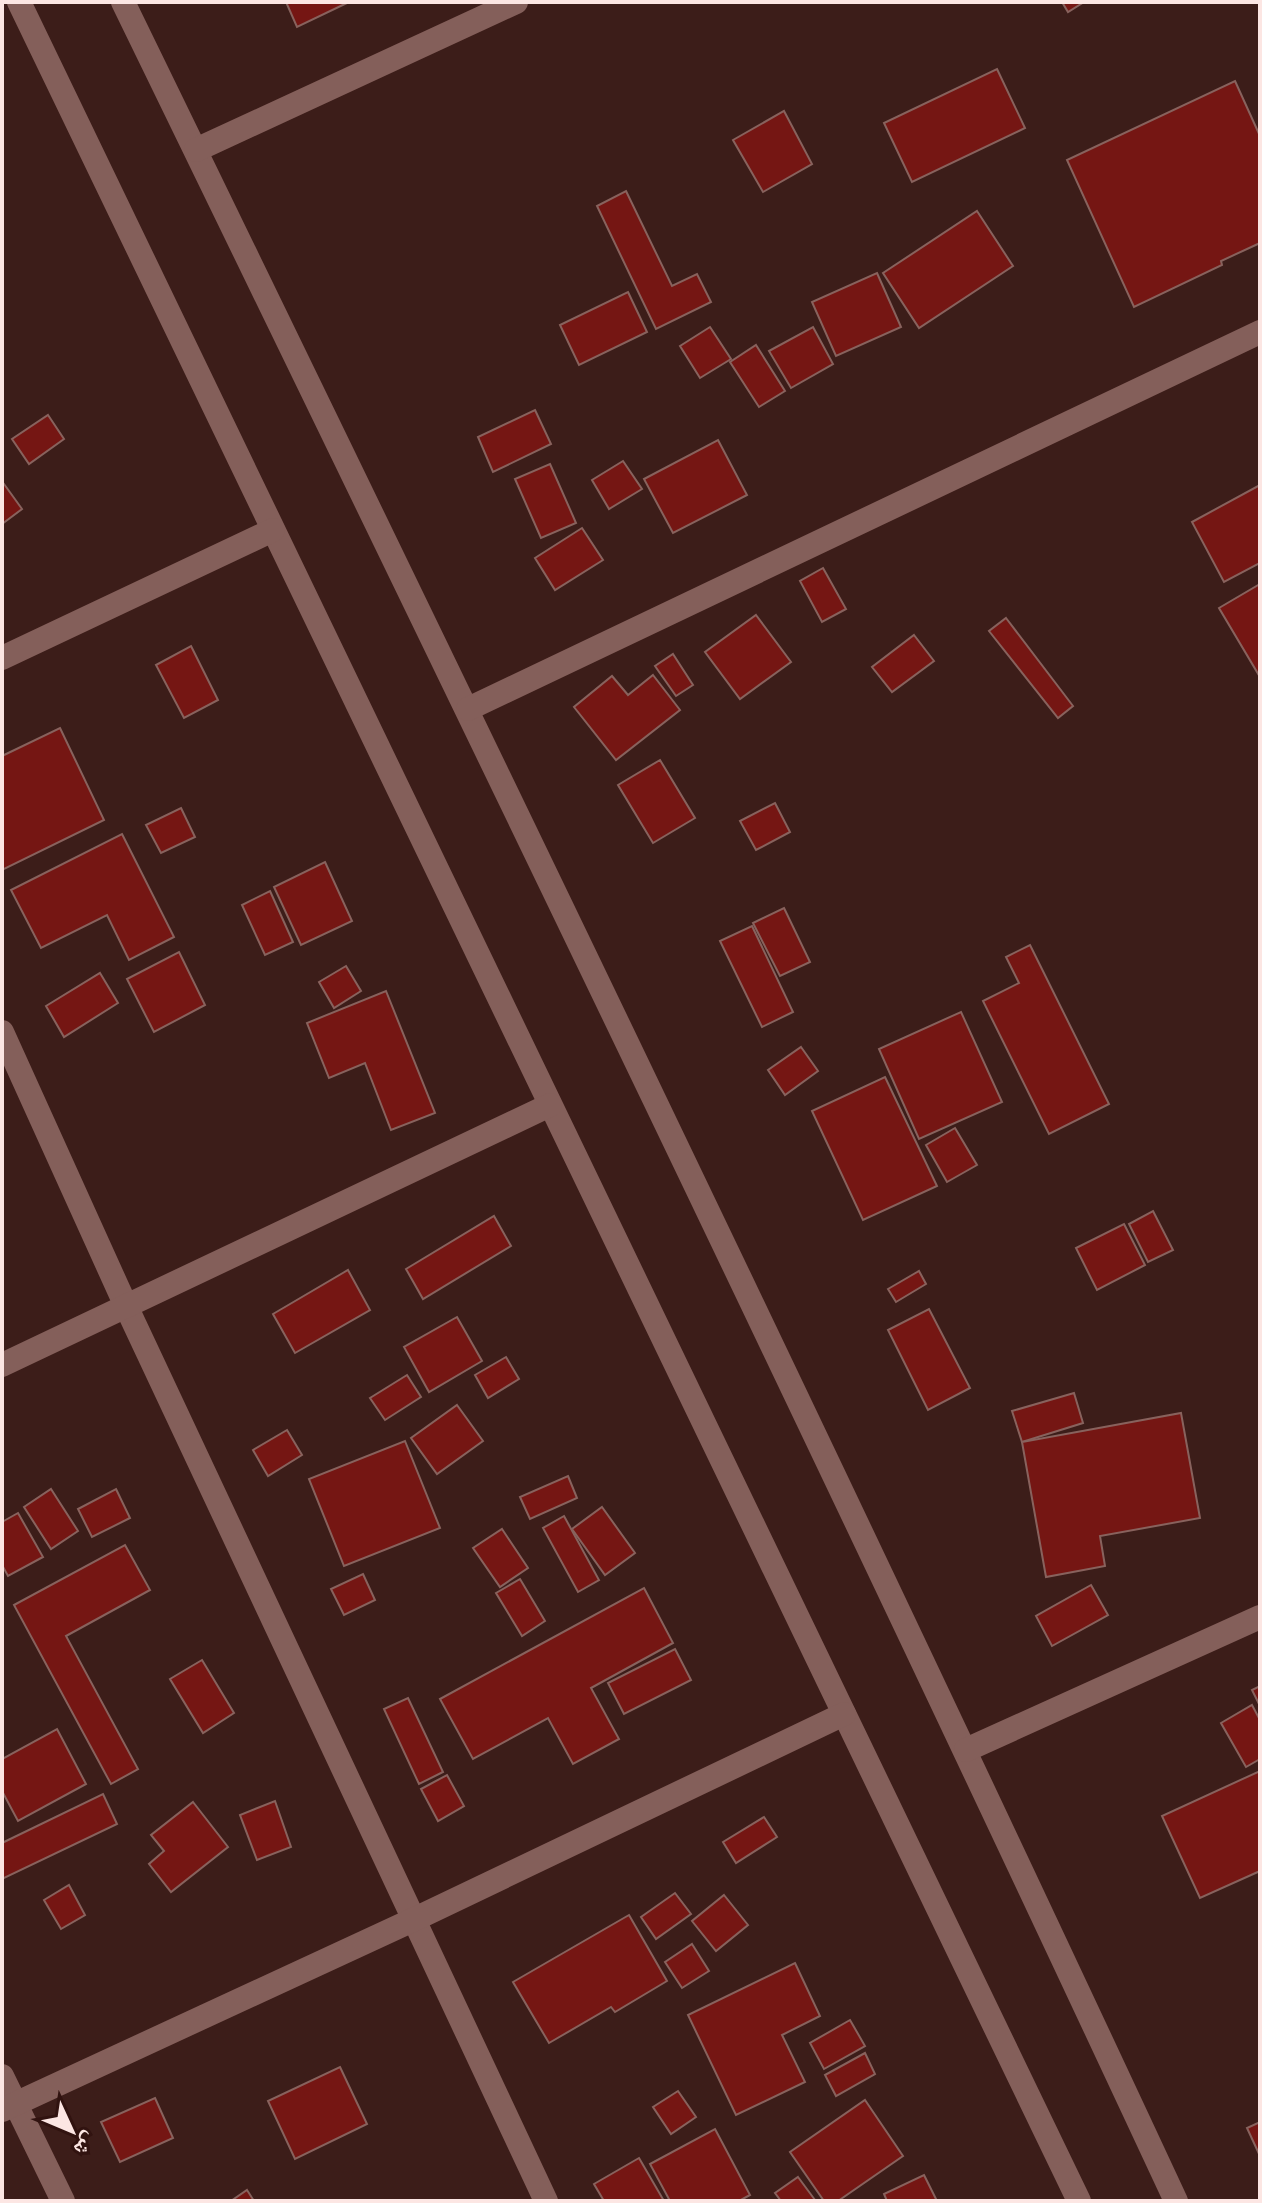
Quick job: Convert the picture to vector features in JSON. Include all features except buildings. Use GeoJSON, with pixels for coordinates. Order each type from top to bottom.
{"type":"FeatureCollection","features":[{"type":"Feature","properties":{"kind":"street"},"geometry":{"type":"LineString","coordinates":[[19,2],[1079,2201]]}},
{"type":"Feature","properties":{"kind":"street"},"geometry":{"type":"LineString","coordinates":[[123,2],[468,709],[966,1750],[1176,2201]]}},
{"type":"Feature","properties":{"kind":"street"},"geometry":{"type":"LineString","coordinates":[[196,150],[516,2]]}},
{"type":"Feature","properties":{"kind":"street"},"geometry":{"type":"LineString","coordinates":[[468,709],[1260,332]]}},
{"type":"Feature","properties":{"kind":"street"},"geometry":{"type":"LineString","coordinates":[[2,658],[273,530]]}},
{"type":"Feature","properties":{"kind":"street"},"geometry":{"type":"LineString","coordinates":[[2,1032],[126,1306],[546,2201]]}},
{"type":"Feature","properties":{"kind":"street"},"geometry":{"type":"LineString","coordinates":[[2,1365],[550,1105]]}},
{"type":"Feature","properties":{"kind":"street"},"geometry":{"type":"LineString","coordinates":[[966,1750],[1260,1617]]}},
{"type":"Feature","properties":{"kind":"street"},"geometry":{"type":"LineString","coordinates":[[9,2107],[415,1919],[844,1714]]}},
{"type":"Feature","properties":{"kind":"street"},"geometry":{"type":"LineString","coordinates":[[2,2076],[9,2107],[63,2201]]}}]}
